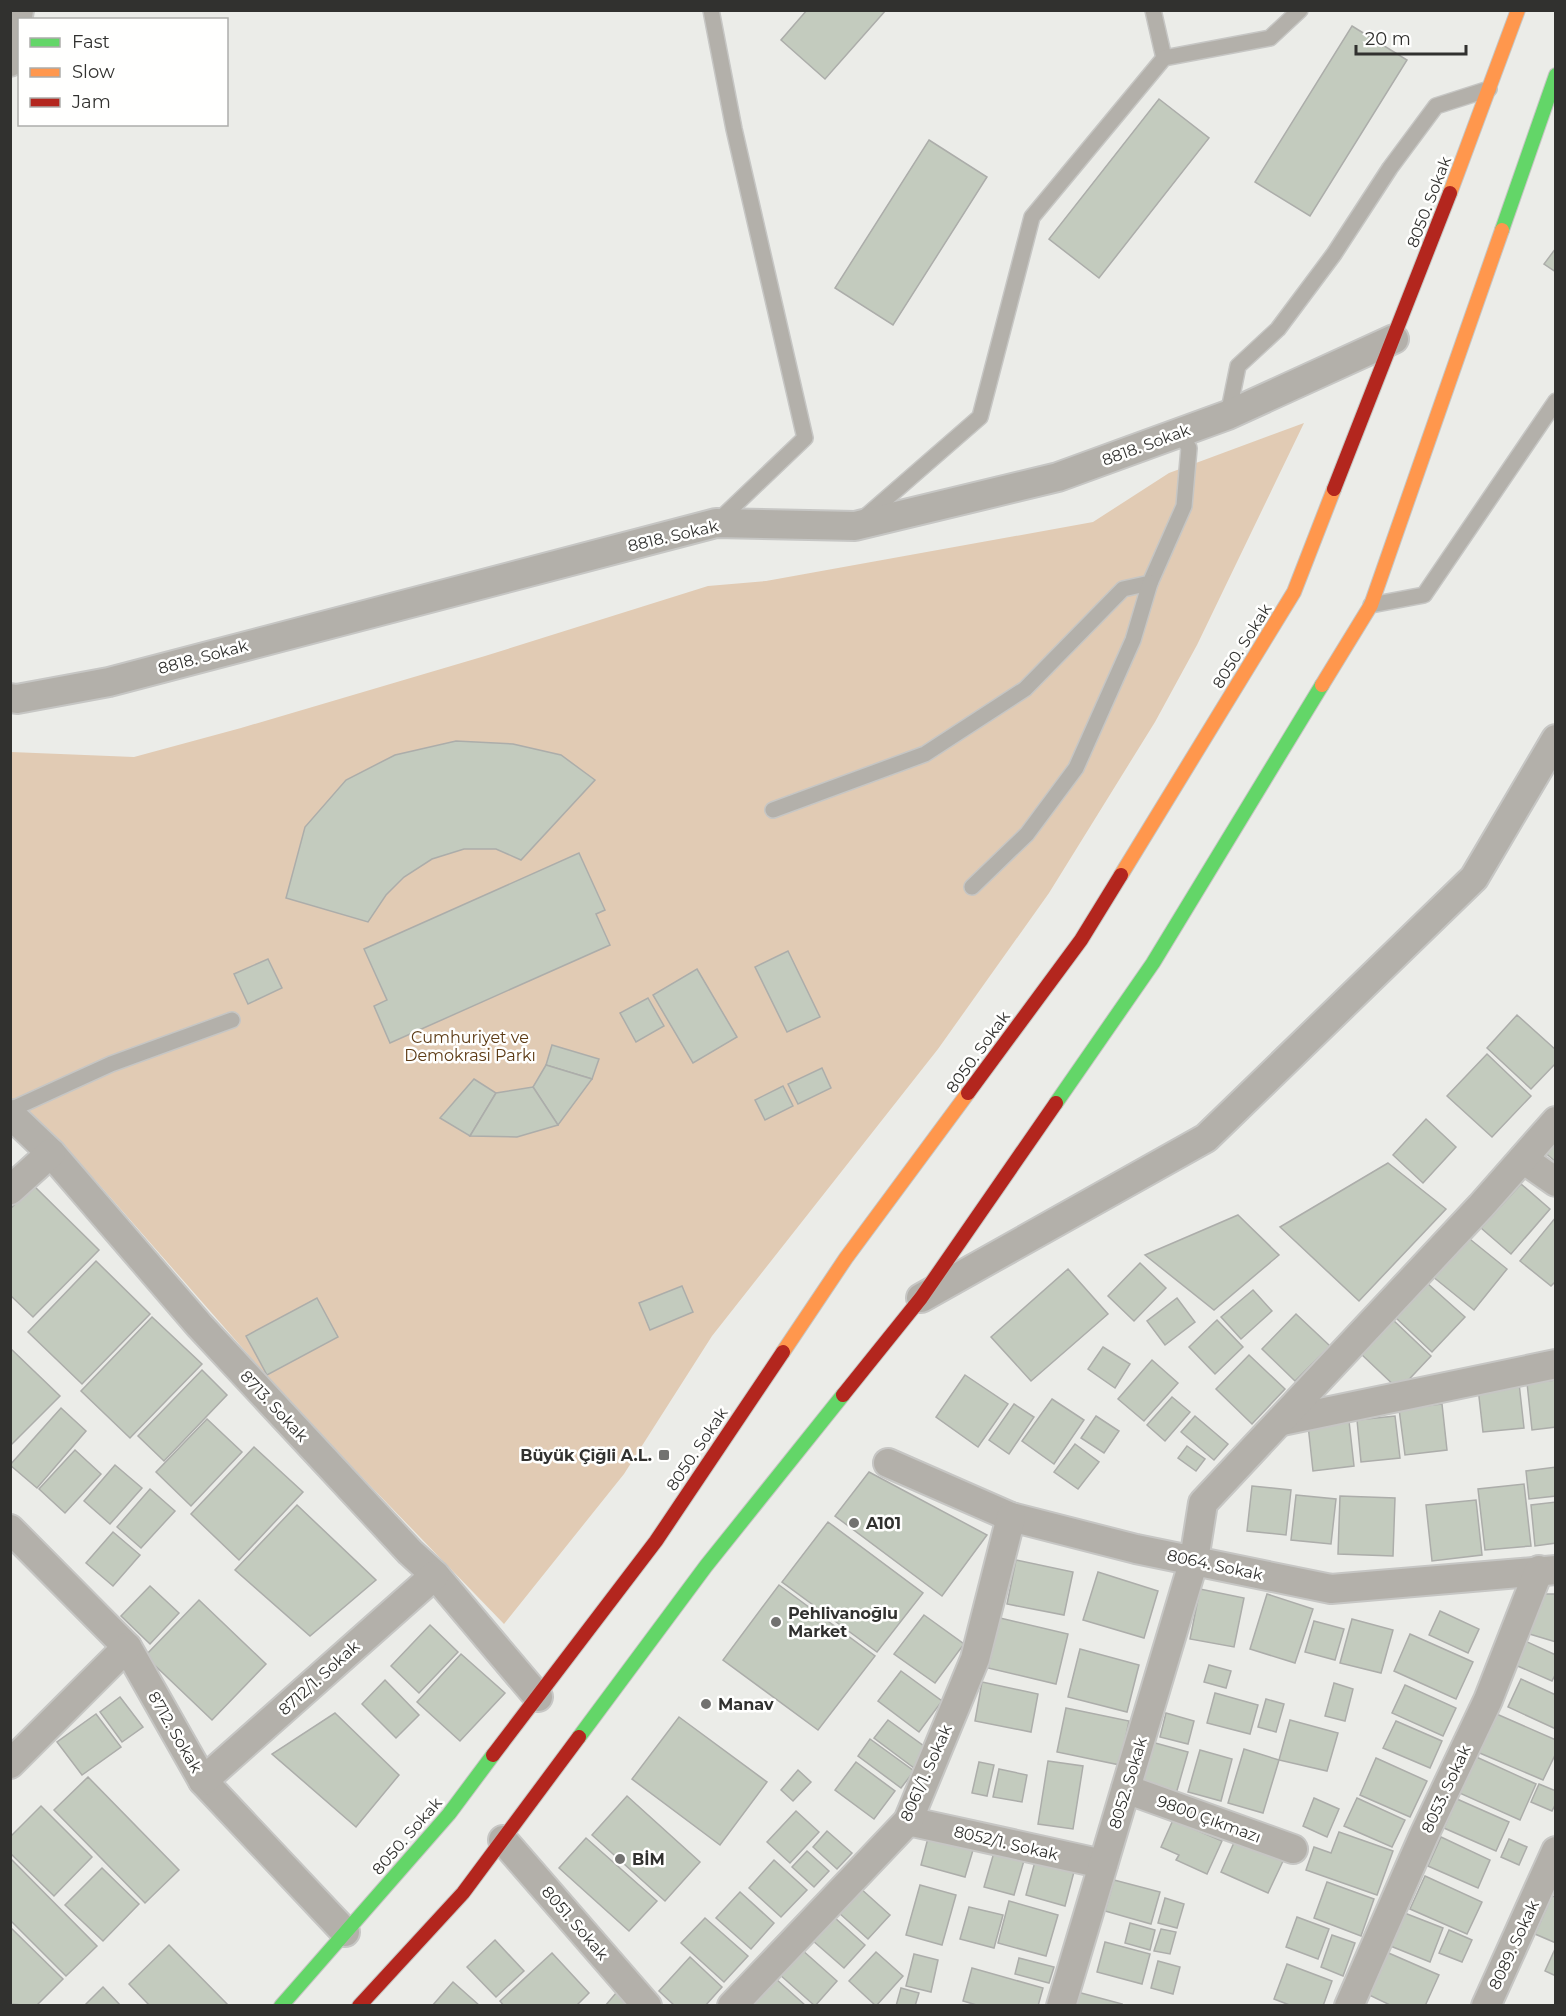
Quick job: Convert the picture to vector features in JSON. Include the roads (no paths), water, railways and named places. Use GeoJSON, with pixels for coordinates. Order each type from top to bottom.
{"type":"FeatureCollection","features":[{"type":"Feature","properties":{"kind":"street"},"geometry":{"type":"LineString","coordinates":[[10,62],[19,10]]}},
{"type":"Feature","properties":{"kind":"street","name":"8050. Sokak"},"geometry":{"type":"LineString","coordinates":[[281,2006],[448,1814],[656,1541],[846,1258],[1080,940],[1294,592],[1491,88],[1518,10]]}},
{"type":"Feature","properties":{"kind":"street"},"geometry":{"type":"LineString","coordinates":[[359,2006],[463,1893],[706,1566],[921,1298],[1153,963],[1371,605],[1556,75]]}},
{"type":"Feature","properties":{"kind":"street","name":"8818. Sokak"},"geometry":{"type":"LineString","coordinates":[[10,698],[17,699],[109,682],[716,523],[855,526],[1058,477],[1228,415],[1394,339]]}},
{"type":"Feature","properties":{"kind":"street"},"geometry":{"type":"LineString","coordinates":[[921,1298],[1206,1138],[1474,878],[1556,739]]}},
{"type":"Feature","properties":{"kind":"street","name":"8713. Sokak"},"geometry":{"type":"LineString","coordinates":[[10,1112],[51,1153],[199,1325],[410,1552],[435,1575],[538,1697]]}},
{"type":"Feature","properties":{"kind":"street","name":"8052. Sokak"},"geometry":{"type":"LineString","coordinates":[[1061,2006],[1194,1560],[1203,1503],[1282,1421],[1556,1121]]}},
{"type":"Feature","properties":{"kind":"street"},"geometry":{"type":"LineString","coordinates":[[10,1190],[51,1153]]}},
{"type":"Feature","properties":{"kind":"street"},"geometry":{"type":"LineString","coordinates":[[1523,1159],[1556,1182]]}},
{"type":"Feature","properties":{"kind":"street"},"geometry":{"type":"LineString","coordinates":[[1282,1421],[1556,1364]]}},
{"type":"Feature","properties":{"kind":"street","name":"8064. Sokak"},"geometry":{"type":"LineString","coordinates":[[888,1462],[1011,1518],[1331,1590],[1547,1570]]}},
{"type":"Feature","properties":{"kind":"street","name":"8061/1. Sokak"},"geometry":{"type":"LineString","coordinates":[[732,2006],[908,1821],[975,1659],[1011,1518]]}},
{"type":"Feature","properties":{"kind":"street","name":"8712. Sokak"},"geometry":{"type":"LineString","coordinates":[[10,1529],[127,1647],[203,1781],[345,1932]]}},
{"type":"Feature","properties":{"kind":"street","name":"8053. Sokak"},"geometry":{"type":"LineString","coordinates":[[1349,2006],[1424,1835],[1547,1570]]}},
{"type":"Feature","properties":{"kind":"street","name":"8712/1. Sokak"},"geometry":{"type":"LineString","coordinates":[[203,1781],[435,1575]]}},
{"type":"Feature","properties":{"kind":"street"},"geometry":{"type":"LineString","coordinates":[[10,1764],[127,1647]]}},
{"type":"Feature","properties":{"kind":"street","name":"9800 Çıkmazı"},"geometry":{"type":"LineString","coordinates":[[1126,1789],[1293,1849]]}},
{"type":"Feature","properties":{"kind":"street","name":"8052/1. Sokak"},"geometry":{"type":"LineString","coordinates":[[908,1821],[1103,1864]]}},
{"type":"Feature","properties":{"kind":"street","name":"8051. Sokak"},"geometry":{"type":"LineString","coordinates":[[503,1840],[647,2006]]}},
{"type":"Feature","properties":{"kind":"street","name":"8089. Sokak"},"geometry":{"type":"LineString","coordinates":[[1486,2006],[1556,1851]]}},
{"type":"Feature","properties":{"kind":"lane"},"geometry":{"type":"LineString","coordinates":[[711,10],[734,129],[805,438],[716,523]]}},
{"type":"Feature","properties":{"kind":"lane"},"geometry":{"type":"LineString","coordinates":[[1153,10],[1164,58]]}},
{"type":"Feature","properties":{"kind":"lane"},"geometry":{"type":"LineString","coordinates":[[855,526],[980,417],[1032,217],[1164,58],[1270,38],[1299,10]]}},
{"type":"Feature","properties":{"kind":"lane"},"geometry":{"type":"LineString","coordinates":[[1228,415],[1238,366],[1278,330],[1334,254],[1390,168],[1436,106],[1491,88]]}},
{"type":"Feature","properties":{"kind":"lane"},"geometry":{"type":"LineString","coordinates":[[1371,605],[1424,595],[1556,401]]}},
{"type":"Feature","properties":{"kind":"lane"},"geometry":{"type":"LineString","coordinates":[[972,887],[1027,834],[1076,768],[1133,640],[1150,583],[1184,506],[1189,448],[1180,433]]}},
{"type":"Feature","properties":{"kind":"lane"},"geometry":{"type":"LineString","coordinates":[[773,810],[925,754],[1025,690],[1123,589],[1150,583]]}},
{"type":"Feature","properties":{"kind":"lane"},"geometry":{"type":"LineString","coordinates":[[10,1112],[111,1064],[232,1020]]}},
{"type":"Feature","properties":{"kind":"place","name":"Büyük Çiğli A.L."},"geometry":{"type":"Point","coordinates":[664,1455]}},
{"type":"Feature","properties":{"kind":"place","name":"A101"},"geometry":{"type":"Point","coordinates":[854,1523]}},
{"type":"Feature","properties":{"kind":"place","name":"Pehlivanoğlu Market"},"geometry":{"type":"Point","coordinates":[776,1622]}},
{"type":"Feature","properties":{"kind":"place","name":"Manav"},"geometry":{"type":"Point","coordinates":[706,1704]}},
{"type":"Feature","properties":{"kind":"place","name":"BİM"},"geometry":{"type":"Point","coordinates":[620,1859]}},
{"type":"Feature","properties":{"kind":"park label","name":"Cumhuriyet ve Demokrasi Parkı"},"geometry":{"type":"Point","coordinates":[470,1046]}}]}
